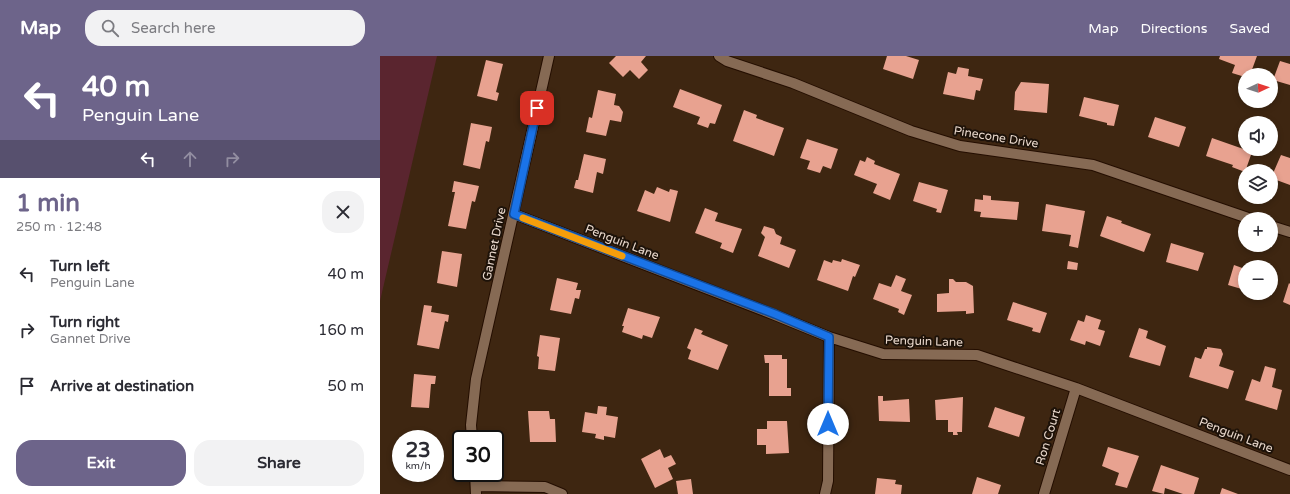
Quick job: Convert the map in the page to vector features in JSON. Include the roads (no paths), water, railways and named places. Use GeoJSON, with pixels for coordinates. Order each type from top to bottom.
{"type":"FeatureCollection","features":[{"type":"Feature","properties":{"kind":"street","name":"Gannet Drive"},"geometry":{"type":"LineString","coordinates":[[471,430],[476,379],[549,56]]}},
{"type":"Feature","properties":{"kind":"street","name":"Pinecone Drive"},"geometry":{"type":"LineString","coordinates":[[719,56],[727,62],[793,83],[911,131],[946,142],[960,146],[1093,165],[1238,215]]}},
{"type":"Feature","properties":{"kind":"street","name":"Penguin Lane"},"geometry":{"type":"LineString","coordinates":[[514,214],[775,314],[829,337],[884,354],[977,355],[1076,388],[1290,470]]}},
{"type":"Feature","properties":{"kind":"street"},"geometry":{"type":"LineString","coordinates":[[1278,228],[1290,232]]}},
{"type":"Feature","properties":{"kind":"street"},"geometry":{"type":"LineString","coordinates":[[825,494],[828,481],[829,337]]}},
{"type":"Feature","properties":{"kind":"street","name":"Ron Court"},"geometry":{"type":"LineString","coordinates":[[1044,494],[1076,388]]}},
{"type":"Feature","properties":{"kind":"street"},"geometry":{"type":"LineString","coordinates":[[476,490],[545,487],[562,494]]}}]}
